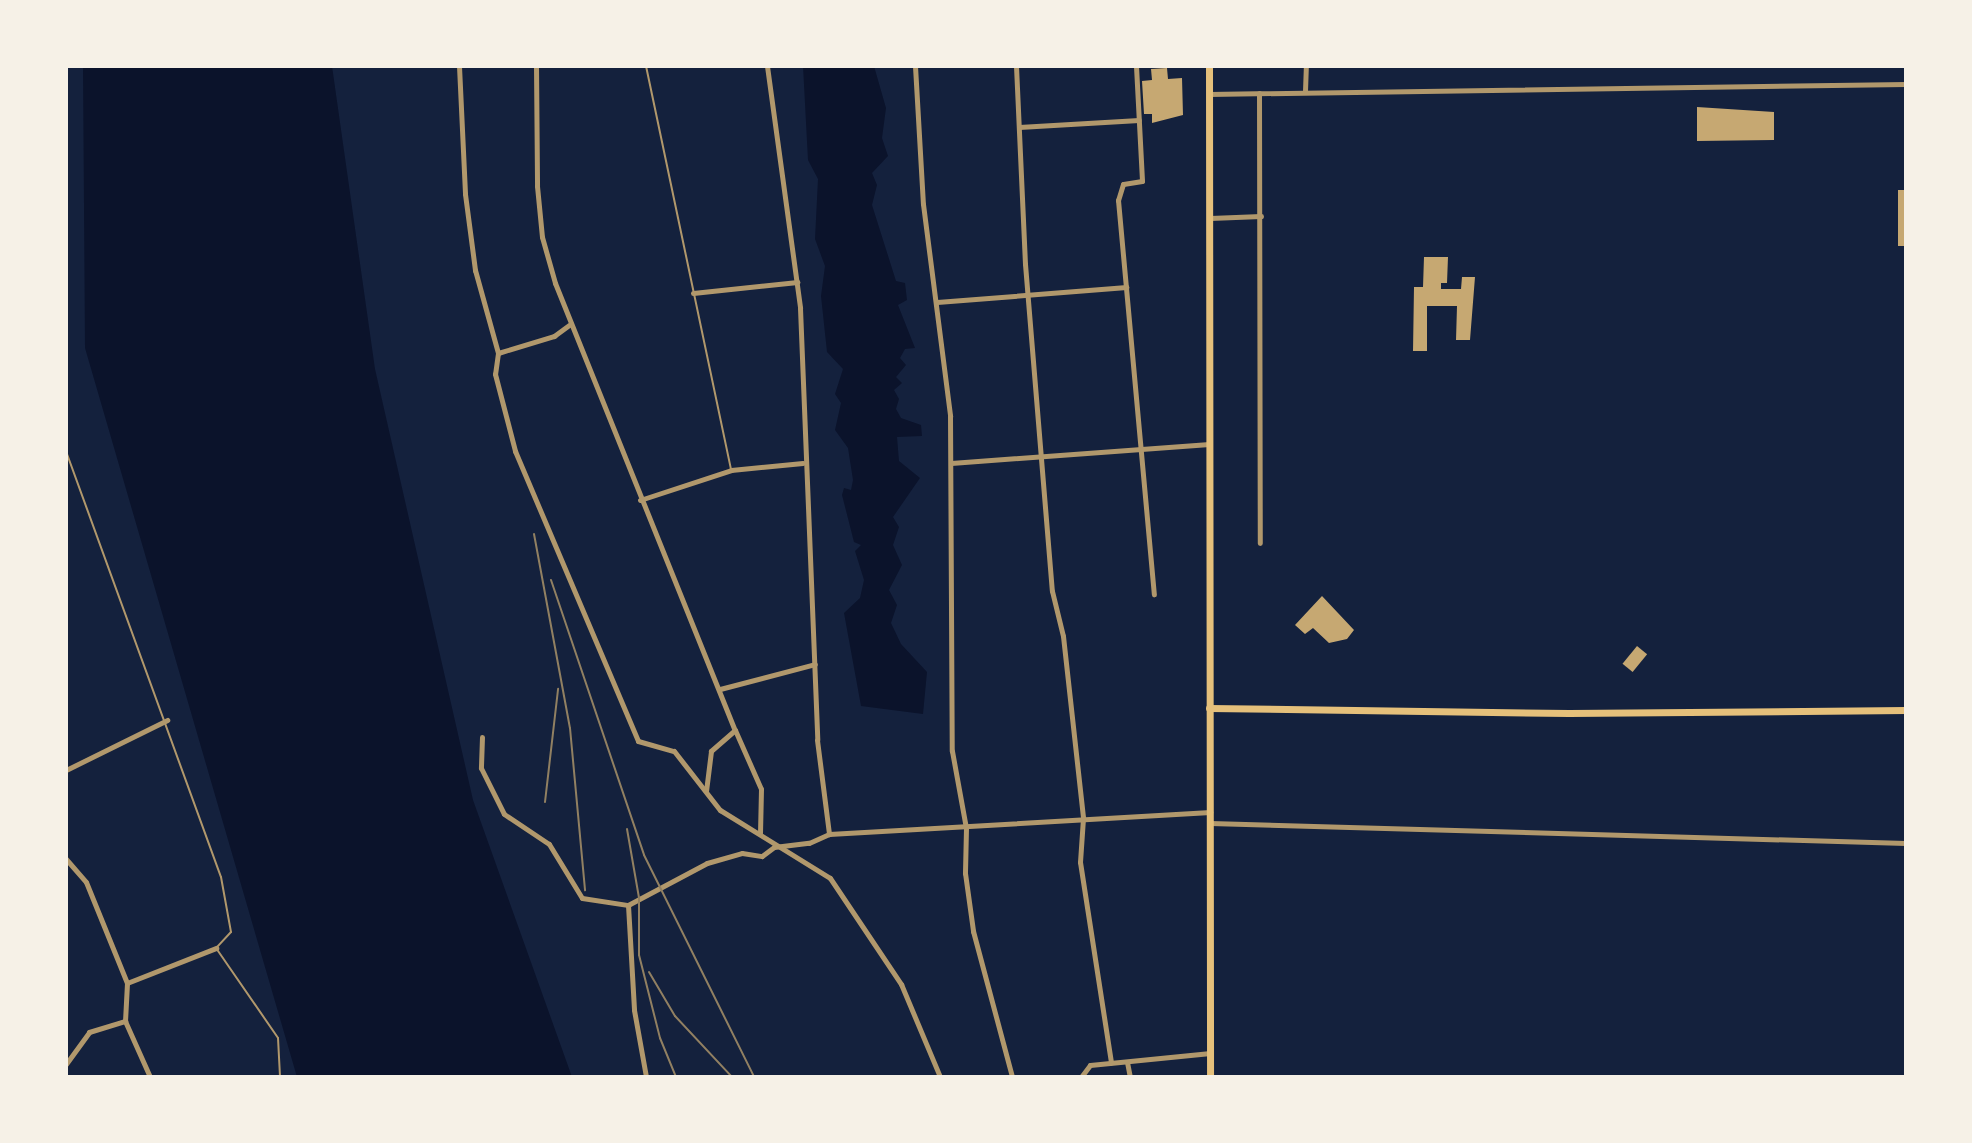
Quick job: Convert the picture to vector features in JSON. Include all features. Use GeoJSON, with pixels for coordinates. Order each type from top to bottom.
{"type":"FeatureCollection","features":[{"type":"Feature","properties":{"kind":"main road"},"geometry":{"type":"LineString","coordinates":[[1209,66],[1210,1077]]}},
{"type":"Feature","properties":{"kind":"main road"},"geometry":{"type":"LineString","coordinates":[[1209,708],[1569,713],[1906,710]]}},
{"type":"Feature","properties":{"kind":"street"},"geometry":{"type":"LineString","coordinates":[[459,66],[475,270],[498,353],[495,374],[515,451],[638,741],[674,751],[720,810],[830,878],[848,899],[901,984],[940,1077]]}},
{"type":"Feature","properties":{"kind":"street"},"geometry":{"type":"LineString","coordinates":[[536,66],[542,237],[569,325],[761,789],[760,833]]}},
{"type":"Feature","properties":{"kind":"street"},"geometry":{"type":"LineString","coordinates":[[767,66],[797,282],[806,401],[803,463],[817,740],[829,834]]}},
{"type":"Feature","properties":{"kind":"street"},"geometry":{"type":"LineString","coordinates":[[915,66],[923,204],[937,302],[951,463],[952,751],[966,828],[965,873],[973,931],[1012,1077]]}},
{"type":"Feature","properties":{"kind":"street"},"geometry":{"type":"LineString","coordinates":[[1016,66],[1027,291],[1044,458],[1052,591],[1063,636],[1083,818],[1080,862],[1106,1009],[1111,1063]]}},
{"type":"Feature","properties":{"kind":"street"},"geometry":{"type":"LineString","coordinates":[[1136,66],[1142,181],[1123,184],[1118,200],[1154,594]]}},
{"type":"Feature","properties":{"kind":"street"},"geometry":{"type":"LineString","coordinates":[[1305,91],[1306,66]]}},
{"type":"Feature","properties":{"kind":"street"},"geometry":{"type":"LineString","coordinates":[[1209,94],[1906,84]]}},
{"type":"Feature","properties":{"kind":"street"},"geometry":{"type":"LineString","coordinates":[[1259,93],[1260,543]]}},
{"type":"Feature","properties":{"kind":"street"},"geometry":{"type":"LineString","coordinates":[[1019,127],[1139,120]]}},
{"type":"Feature","properties":{"kind":"street"},"geometry":{"type":"LineString","coordinates":[[1210,218],[1261,216]]}},
{"type":"Feature","properties":{"kind":"street"},"geometry":{"type":"LineString","coordinates":[[693,293],[797,282]]}},
{"type":"Feature","properties":{"kind":"street"},"geometry":{"type":"LineString","coordinates":[[937,302],[1027,291],[1126,287]]}},
{"type":"Feature","properties":{"kind":"street"},"geometry":{"type":"LineString","coordinates":[[498,353],[554,336],[569,325]]}},
{"type":"Feature","properties":{"kind":"street"},"geometry":{"type":"LineString","coordinates":[[951,463],[1210,443]]}},
{"type":"Feature","properties":{"kind":"street"},"geometry":{"type":"LineString","coordinates":[[640,500],[731,470],[803,463]]}},
{"type":"Feature","properties":{"kind":"street"},"geometry":{"type":"LineString","coordinates":[[720,689],[815,664]]}},
{"type":"Feature","properties":{"kind":"street"},"geometry":{"type":"LineString","coordinates":[[66,770],[167,720]]}},
{"type":"Feature","properties":{"kind":"street"},"geometry":{"type":"LineString","coordinates":[[706,792],[711,751],[735,730]]}},
{"type":"Feature","properties":{"kind":"street"},"geometry":{"type":"LineString","coordinates":[[482,737],[481,768],[504,814],[549,844],[582,898],[628,905],[707,863],[742,853],[762,856],[779,845],[809,843],[829,834],[1210,812]]}},
{"type":"Feature","properties":{"kind":"street"},"geometry":{"type":"LineString","coordinates":[[1210,823],[1906,843]]}},
{"type":"Feature","properties":{"kind":"street"},"geometry":{"type":"LineString","coordinates":[[66,859],[86,882],[127,983],[125,1021],[150,1077]]}},
{"type":"Feature","properties":{"kind":"street"},"geometry":{"type":"LineString","coordinates":[[628,905],[634,1010],[646,1077]]}},
{"type":"Feature","properties":{"kind":"street"},"geometry":{"type":"LineString","coordinates":[[127,983],[216,948]]}},
{"type":"Feature","properties":{"kind":"street"},"geometry":{"type":"LineString","coordinates":[[66,1064],[89,1032],[125,1021]]}},
{"type":"Feature","properties":{"kind":"street"},"geometry":{"type":"LineString","coordinates":[[1081,1077],[1090,1065],[1210,1053]]}},
{"type":"Feature","properties":{"kind":"street"},"geometry":{"type":"LineString","coordinates":[[1127,1062],[1130,1077]]}},
{"type":"Feature","properties":{"kind":"lane"},"geometry":{"type":"LineString","coordinates":[[646,66],[731,470]]}},
{"type":"Feature","properties":{"kind":"lane"},"geometry":{"type":"LineString","coordinates":[[66,436],[67,454],[167,720],[221,877],[231,932],[216,948],[278,1038],[280,1077]]}},
{"type":"Feature","properties":{"kind":"water"},"geometry":{"type":"Polygon","coordinates":[[[83,66],[332,66],[375,369],[473,800],[572,1077],[297,1077],[85,348],[83,66]]]}},
{"type":"Feature","properties":{"kind":"water"},"geometry":{"type":"Polygon","coordinates":[[[803,66],[874,66],[886,108],[882,138],[888,156],[872,173],[877,185],[872,205],[896,281],[905,283],[907,300],[898,305],[915,348],[905,349],[900,358],[906,365],[896,377],[902,383],[894,390],[899,399],[896,409],[901,418],[921,425],[922,436],[897,437],[899,461],[920,478],[893,517],[899,527],[893,545],[902,565],[889,590],[897,605],[891,623],[901,644],[927,672],[923,714],[861,706],[844,613],[860,598],[864,580],[855,551],[861,545],[854,542],[842,495],[844,488],[851,490],[853,480],[848,448],[835,430],[841,403],[835,394],[843,369],[827,352],[821,296],[825,266],[815,239],[818,179],[808,160],[803,66]]]}},
{"type":"Feature","properties":{"kind":"building"},"geometry":{"type":"Polygon","coordinates":[[[1167,68],[1168,79],[1182,78],[1183,115],[1152,123],[1152,114],[1144,114],[1142,81],[1152,80],[1151,69],[1167,68]]]}},
{"type":"Feature","properties":{"kind":"building"},"geometry":{"type":"Polygon","coordinates":[[[1697,107],[1774,112],[1774,140],[1697,141],[1697,107]]]}},
{"type":"Feature","properties":{"kind":"building"},"geometry":{"type":"Polygon","coordinates":[[[1898,190],[1906,190],[1906,246],[1898,246],[1898,190]]]}},
{"type":"Feature","properties":{"kind":"building"},"geometry":{"type":"Polygon","coordinates":[[[1424,257],[1448,257],[1447,283],[1441,283],[1441,289],[1461,289],[1462,277],[1475,277],[1470,340],[1456,340],[1457,306],[1427,306],[1427,351],[1413,351],[1414,287],[1423,287],[1424,257]]]}},
{"type":"Feature","properties":{"kind":"building"},"geometry":{"type":"Polygon","coordinates":[[[1322,596],[1354,630],[1347,639],[1329,643],[1313,628],[1305,634],[1295,625],[1322,596]]]}},
{"type":"Feature","properties":{"kind":"building"},"geometry":{"type":"Polygon","coordinates":[[[1637,646],[1647,654],[1633,672],[1623,664],[1637,646]]]}},
{"type":"Feature","properties":{"kind":"railway"},"geometry":{"type":"LineString","coordinates":[[534,534],[570,728],[585,890]]}},
{"type":"Feature","properties":{"kind":"railway"},"geometry":{"type":"LineString","coordinates":[[551,580],[644,855],[754,1077]]}},
{"type":"Feature","properties":{"kind":"railway"},"geometry":{"type":"LineString","coordinates":[[545,802],[558,689]]}},
{"type":"Feature","properties":{"kind":"railway"},"geometry":{"type":"LineString","coordinates":[[627,829],[639,898],[639,955],[660,1038],[676,1077]]}},
{"type":"Feature","properties":{"kind":"railway"},"geometry":{"type":"LineString","coordinates":[[649,972],[675,1016],[732,1077]]}}]}
